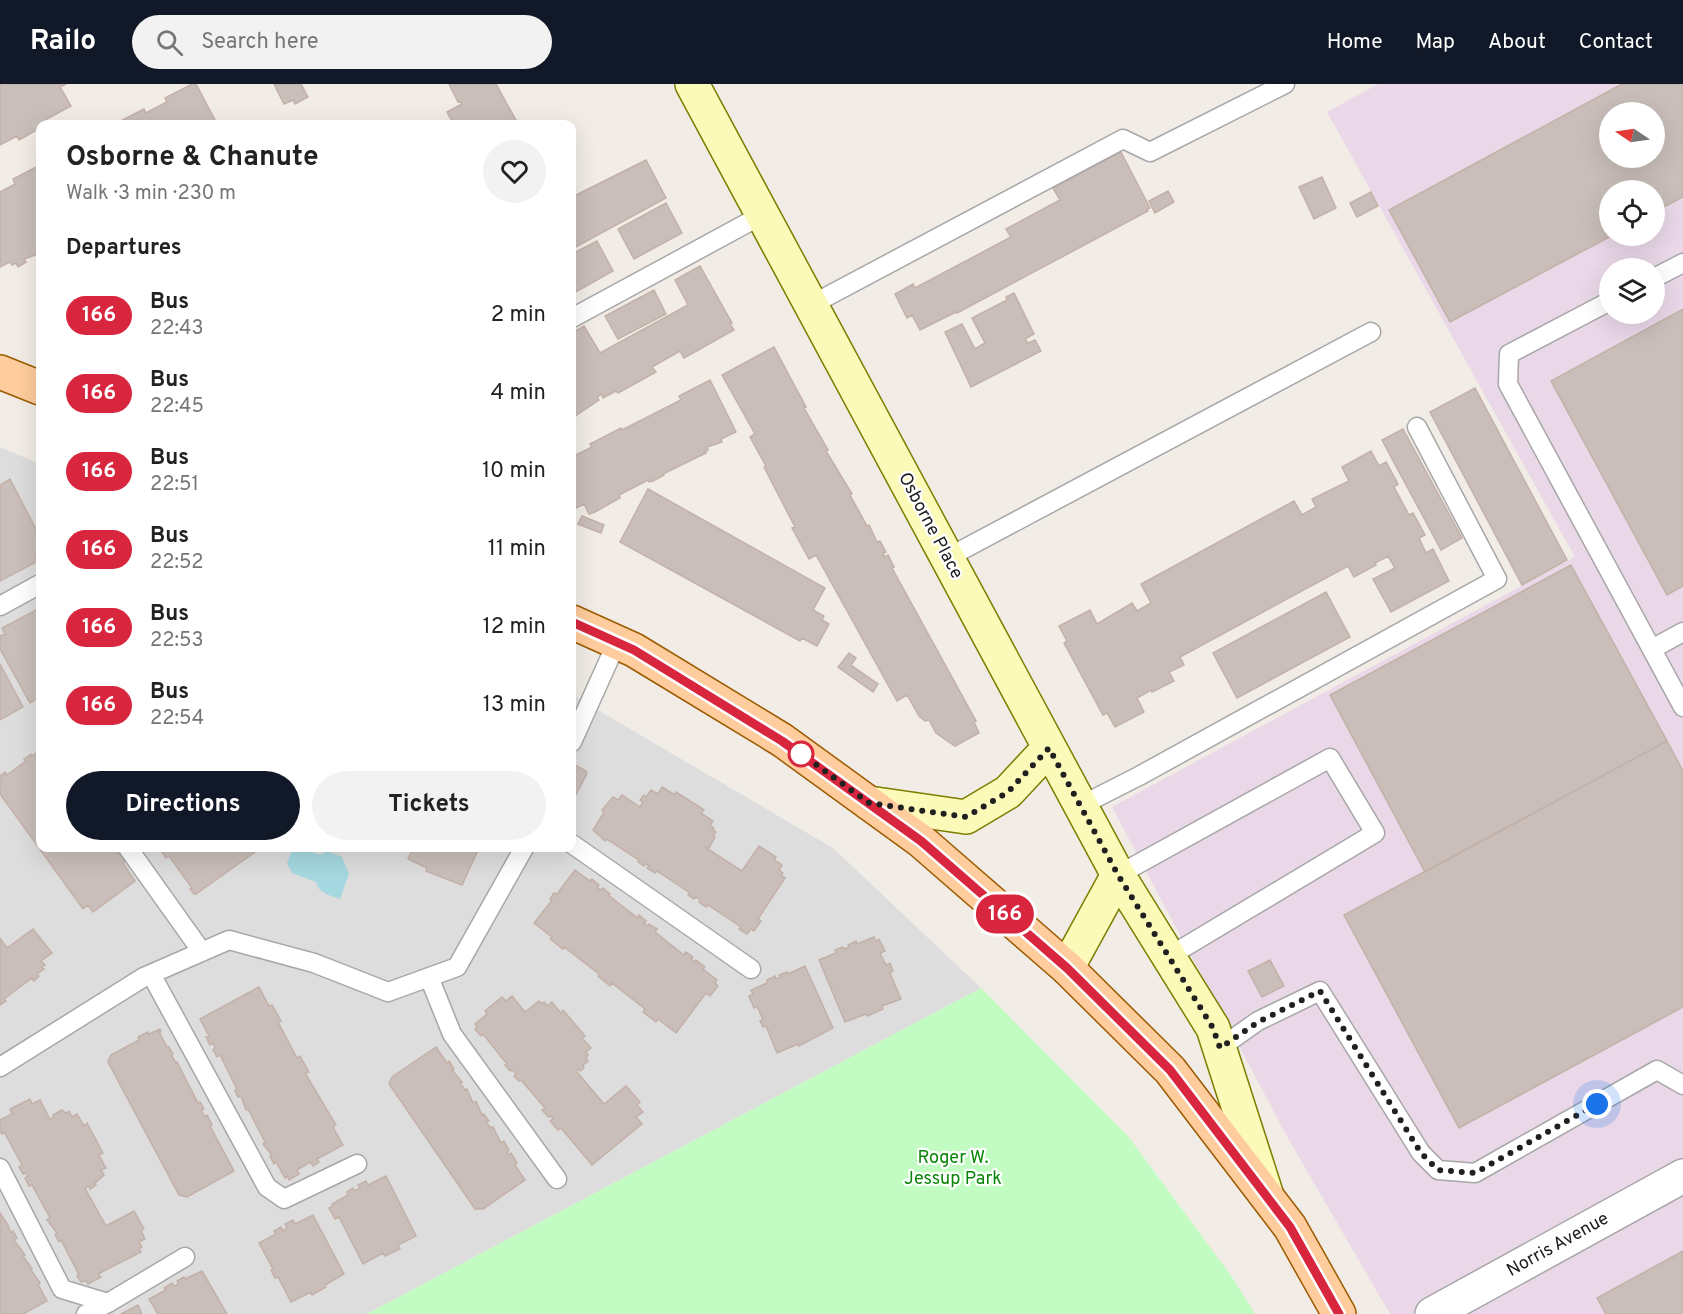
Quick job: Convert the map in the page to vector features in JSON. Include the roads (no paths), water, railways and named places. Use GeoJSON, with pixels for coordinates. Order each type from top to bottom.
{"type":"FeatureCollection","features":[{"type":"Feature","properties":{"kind":"main road"},"geometry":{"type":"LineString","coordinates":[[0,372],[36,386]]}},
{"type":"Feature","properties":{"kind":"main road"},"geometry":{"type":"LineString","coordinates":[[576,624],[634,650],[782,741],[921,841],[1067,968],[1170,1070],[1290,1227],[1339,1314]]}},
{"type":"Feature","properties":{"kind":"street","name":"Osborne Place"},"geometry":{"type":"LineString","coordinates":[[692,84],[1118,875],[1213,1028],[1267,1198]]}},
{"type":"Feature","properties":{"kind":"street"},"geometry":{"type":"LineString","coordinates":[[869,803],[966,817],[1008,792],[1049,748]]}},
{"type":"Feature","properties":{"kind":"street"},"geometry":{"type":"LineString","coordinates":[[1067,968],[1118,875]]}},
{"type":"Feature","properties":{"kind":"street","name":"Norris Avenue"},"geometry":{"type":"LineString","coordinates":[[1432,1314],[1683,1176]]}},
{"type":"Feature","properties":{"kind":"lane"},"geometry":{"type":"LineString","coordinates":[[811,305],[1123,139],[1150,152],[1285,84]]}},
{"type":"Feature","properties":{"kind":"lane"},"geometry":{"type":"LineString","coordinates":[[576,316],[762,215]]}},
{"type":"Feature","properties":{"kind":"lane"},"geometry":{"type":"LineString","coordinates":[[1665,272],[1683,263]]}},
{"type":"Feature","properties":{"kind":"lane"},"geometry":{"type":"LineString","coordinates":[[1599,307],[1509,354],[1508,384],[1683,707]]}},
{"type":"Feature","properties":{"kind":"lane"},"geometry":{"type":"LineString","coordinates":[[947,558],[1371,332]]}},
{"type":"Feature","properties":{"kind":"lane"},"geometry":{"type":"LineString","coordinates":[[1080,806],[1139,776],[1497,579],[1417,427]]}},
{"type":"Feature","properties":{"kind":"lane"},"geometry":{"type":"LineString","coordinates":[[0,606],[36,586]]}},
{"type":"Feature","properties":{"kind":"lane"},"geometry":{"type":"LineString","coordinates":[[1652,649],[1683,632]]}},
{"type":"Feature","properties":{"kind":"lane"},"geometry":{"type":"LineString","coordinates":[[576,733],[617,642]]}},
{"type":"Feature","properties":{"kind":"lane"},"geometry":{"type":"LineString","coordinates":[[1118,875],[1330,758],[1375,833],[1168,957]]}},
{"type":"Feature","properties":{"kind":"lane"},"geometry":{"type":"LineString","coordinates":[[576,847],[751,969]]}},
{"type":"Feature","properties":{"kind":"lane"},"geometry":{"type":"LineString","coordinates":[[131,852],[202,951]]}},
{"type":"Feature","properties":{"kind":"lane"},"geometry":{"type":"LineString","coordinates":[[1,1064],[151,974],[229,940],[314,963],[388,992],[457,967],[522,852]]}},
{"type":"Feature","properties":{"kind":"lane"},"geometry":{"type":"LineString","coordinates":[[151,974],[267,1187],[284,1199],[357,1164]]}},
{"type":"Feature","properties":{"kind":"lane"},"geometry":{"type":"LineString","coordinates":[[429,977],[452,1034],[557,1179]]}},
{"type":"Feature","properties":{"kind":"lane"},"geometry":{"type":"LineString","coordinates":[[1220,1048],[1258,1022],[1320,991],[1421,1153],[1438,1170],[1475,1173],[1658,1070],[1683,1085]]}},
{"type":"Feature","properties":{"kind":"lane"},"geometry":{"type":"LineString","coordinates":[[0,1168],[62,1289],[108,1303]]}},
{"type":"Feature","properties":{"kind":"lane"},"geometry":{"type":"LineString","coordinates":[[86,1314],[185,1257]]}},
{"type":"Feature","properties":{"kind":"water"},"geometry":{"type":"Polygon","coordinates":[[[291,852],[312,852],[320,855],[330,852],[342,857],[349,874],[340,899],[322,892],[316,882],[292,873],[287,863],[291,852]]]}},
{"type":"Feature","properties":{"kind":"park label","name":"Roger W. Jessup Park"},"geometry":{"type":"Point","coordinates":[953,1168]}}]}
